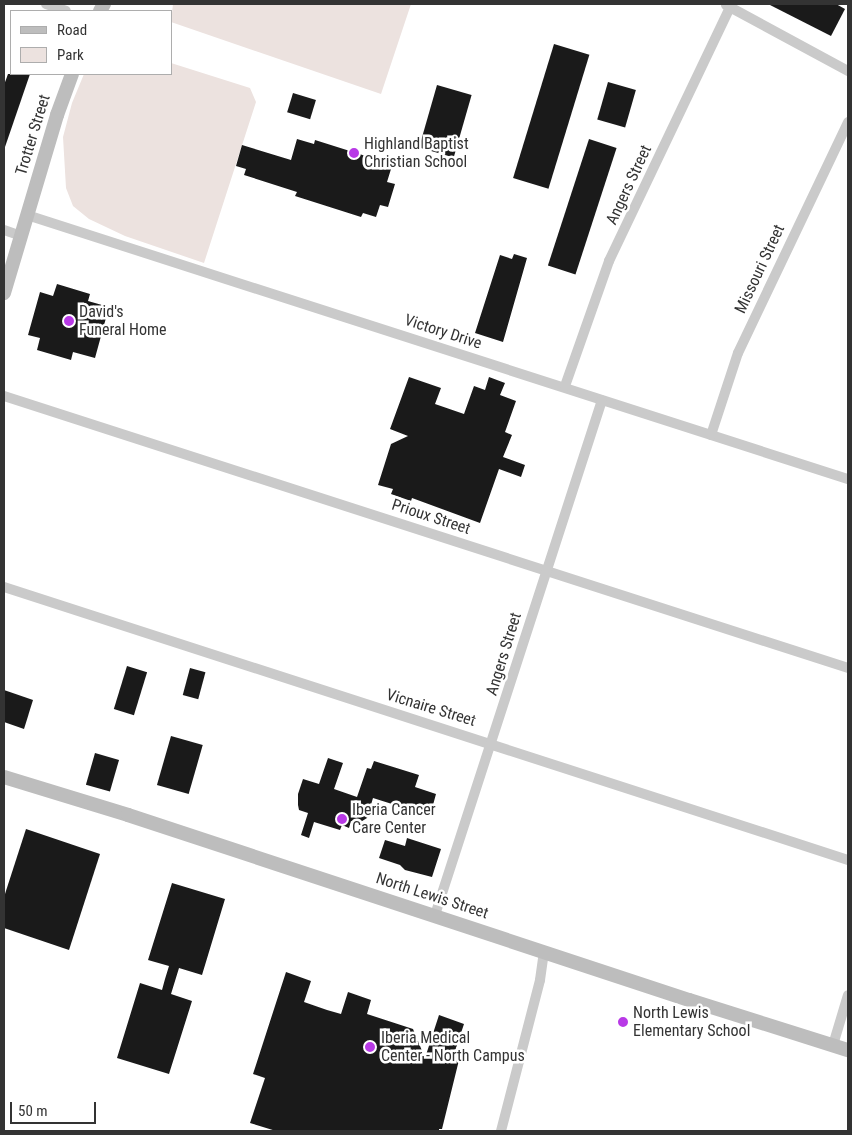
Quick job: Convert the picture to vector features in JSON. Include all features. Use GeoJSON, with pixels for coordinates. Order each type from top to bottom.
{"type":"FeatureCollection","features":[{"type":"Feature","properties":{"kind":"main road","name":"Trotter Street"},"geometry":{"type":"LineString","coordinates":[[4,293],[72,75]]}},
{"type":"Feature","properties":{"kind":"main road","name":"North Lewis Street"},"geometry":{"type":"LineString","coordinates":[[4,777],[848,1050]]}},
{"type":"Feature","properties":{"kind":"street"},"geometry":{"type":"LineString","coordinates":[[46,4],[63,10]]}},
{"type":"Feature","properties":{"kind":"street"},"geometry":{"type":"LineString","coordinates":[[727,5],[848,71]]}},
{"type":"Feature","properties":{"kind":"street","name":"Angers Street"},"geometry":{"type":"LineString","coordinates":[[565,386],[610,262],[727,5]]}},
{"type":"Feature","properties":{"kind":"street","name":"Missouri Street"},"geometry":{"type":"LineString","coordinates":[[712,435],[738,353],[848,122]]}},
{"type":"Feature","properties":{"kind":"street","name":"Victory Drive"},"geometry":{"type":"LineString","coordinates":[[27,215],[565,386],[602,400],[848,479]]}},
{"type":"Feature","properties":{"kind":"street"},"geometry":{"type":"LineString","coordinates":[[4,230],[21,236]]}},
{"type":"Feature","properties":{"kind":"street","name":"Prioux Street"},"geometry":{"type":"LineString","coordinates":[[4,396],[848,668]]}},
{"type":"Feature","properties":{"kind":"street","name":"Angers Street"},"geometry":{"type":"LineString","coordinates":[[435,916],[602,400]]}},
{"type":"Feature","properties":{"kind":"street","name":"Vicnaire Street"},"geometry":{"type":"LineString","coordinates":[[4,587],[288,680],[492,743],[848,860]]}},
{"type":"Feature","properties":{"kind":"street"},"geometry":{"type":"LineString","coordinates":[[501,1131],[540,980],[544,951]]}},
{"type":"Feature","properties":{"kind":"street"},"geometry":{"type":"LineString","coordinates":[[833,1046],[848,995]]}},
{"type":"Feature","properties":{"kind":"green space"},"geometry":{"type":"Polygon","coordinates":[[[173,4],[411,4],[381,94],[172,22],[173,4]]]}},
{"type":"Feature","properties":{"kind":"green space"},"geometry":{"type":"Polygon","coordinates":[[[172,63],[250,88],[256,102],[204,263],[125,236],[89,219],[73,206],[66,188],[63,137],[72,103],[84,75],[172,75],[172,63]]]}},
{"type":"Feature","properties":{"kind":"building"},"geometry":{"type":"Polygon","coordinates":[[[768,4],[836,4],[845,9],[831,36],[768,4]]]}},
{"type":"Feature","properties":{"kind":"building"},"geometry":{"type":"Polygon","coordinates":[[[554,44],[589,55],[548,189],[513,178],[554,44]]]}},
{"type":"Feature","properties":{"kind":"building"},"geometry":{"type":"Polygon","coordinates":[[[8,74],[30,75],[5,147],[4,85],[8,74]]]}},
{"type":"Feature","properties":{"kind":"building"},"geometry":{"type":"Polygon","coordinates":[[[608,82],[636,90],[625,127],[597,119],[608,82]]]}},
{"type":"Feature","properties":{"kind":"building"},"geometry":{"type":"Polygon","coordinates":[[[437,85],[472,95],[454,157],[419,147],[437,85]]]}},
{"type":"Feature","properties":{"kind":"building"},"geometry":{"type":"Polygon","coordinates":[[[293,93],[316,100],[310,119],[287,112],[293,93]]]}},
{"type":"Feature","properties":{"kind":"building"},"geometry":{"type":"Polygon","coordinates":[[[297,139],[314,144],[315,140],[372,158],[378,160],[377,165],[391,169],[387,182],[395,184],[388,207],[380,205],[376,217],[363,213],[361,217],[295,196],[297,192],[244,175],[246,169],[236,166],[242,145],[291,160],[297,139]]]}},
{"type":"Feature","properties":{"kind":"building"},"geometry":{"type":"Polygon","coordinates":[[[589,139],[617,148],[575,274],[548,265],[589,139]]]}},
{"type":"Feature","properties":{"kind":"building"},"geometry":{"type":"Polygon","coordinates":[[[514,254],[527,258],[503,342],[475,333],[500,255],[512,259],[514,254]]]}},
{"type":"Feature","properties":{"kind":"building","name":"David's Funeral Home"},"geometry":{"type":"Polygon","coordinates":[[[57,284],[90,294],[88,301],[109,307],[95,358],[73,352],[71,360],[37,350],[40,338],[28,335],[40,292],[53,296],[57,284]]]}},
{"type":"Feature","properties":{"kind":"building"},"geometry":{"type":"Polygon","coordinates":[[[409,377],[441,388],[435,404],[464,414],[474,386],[485,390],[489,377],[505,383],[500,395],[516,401],[505,432],[512,435],[503,457],[525,465],[521,477],[499,469],[480,523],[412,498],[411,501],[391,494],[393,489],[378,485],[391,444],[408,436],[390,429],[409,377]]]}},
{"type":"Feature","properties":{"kind":"building"},"geometry":{"type":"Polygon","coordinates":[[[127,666],[147,672],[134,715],[114,709],[127,666]]]}},
{"type":"Feature","properties":{"kind":"building"},"geometry":{"type":"Polygon","coordinates":[[[190,668],[205,672],[198,699],[183,695],[190,668]]]}},
{"type":"Feature","properties":{"kind":"building"},"geometry":{"type":"Polygon","coordinates":[[[4,690],[33,700],[24,729],[4,722],[4,690]]]}},
{"type":"Feature","properties":{"kind":"building"},"geometry":{"type":"Polygon","coordinates":[[[171,736],[203,745],[189,794],[157,785],[171,736]]]}},
{"type":"Feature","properties":{"kind":"building"},"geometry":{"type":"Polygon","coordinates":[[[95,753],[119,760],[110,792],[86,785],[95,753]]]}},
{"type":"Feature","properties":{"kind":"building"},"geometry":{"type":"Polygon","coordinates":[[[328,758],[343,763],[334,789],[357,797],[367,768],[371,769],[374,761],[419,775],[415,787],[436,794],[430,816],[373,798],[367,818],[359,823],[351,821],[349,828],[342,825],[340,830],[314,822],[309,838],[301,835],[308,813],[299,810],[298,805],[298,794],[303,779],[319,784],[328,758]]]}},
{"type":"Feature","properties":{"kind":"building"},"geometry":{"type":"Polygon","coordinates":[[[26,829],[100,854],[69,950],[4,928],[4,897],[26,829]]]}},
{"type":"Feature","properties":{"kind":"building"},"geometry":{"type":"Polygon","coordinates":[[[407,838],[441,849],[432,877],[405,870],[400,865],[379,858],[385,840],[405,846],[407,838]]]}},
{"type":"Feature","properties":{"kind":"building"},"geometry":{"type":"Polygon","coordinates":[[[172,883],[225,899],[202,975],[179,968],[171,994],[192,1001],[169,1074],[117,1058],[140,983],[162,990],[169,966],[148,960],[172,883]]]}},
{"type":"Feature","properties":{"kind":"building","name":"Iberia Medical Center - North Campus"},"geometry":{"type":"Polygon","coordinates":[[[286,972],[311,981],[304,1002],[327,1010],[341,1014],[348,992],[371,1000],[367,1014],[413,1029],[425,1058],[439,1015],[464,1024],[455,1051],[455,1059],[459,1060],[442,1129],[439,1129],[439,1131],[276,1131],[250,1123],[265,1078],[253,1074],[286,972]]]}},
{"type":"Feature","properties":{"kind":"place","name":"Highland Baptist Christian School"},"geometry":{"type":"Point","coordinates":[354,153]}},
{"type":"Feature","properties":{"kind":"place","name":"David's Funeral Home"},"geometry":{"type":"Point","coordinates":[69,321]}},
{"type":"Feature","properties":{"kind":"place","name":"Iberia Cancer Care Center"},"geometry":{"type":"Point","coordinates":[342,819]}},
{"type":"Feature","properties":{"kind":"place","name":"North Lewis Elementary School"},"geometry":{"type":"Point","coordinates":[623,1022]}},
{"type":"Feature","properties":{"kind":"place","name":"Iberia Medical Center - North Campus"},"geometry":{"type":"Point","coordinates":[370,1047]}}]}
